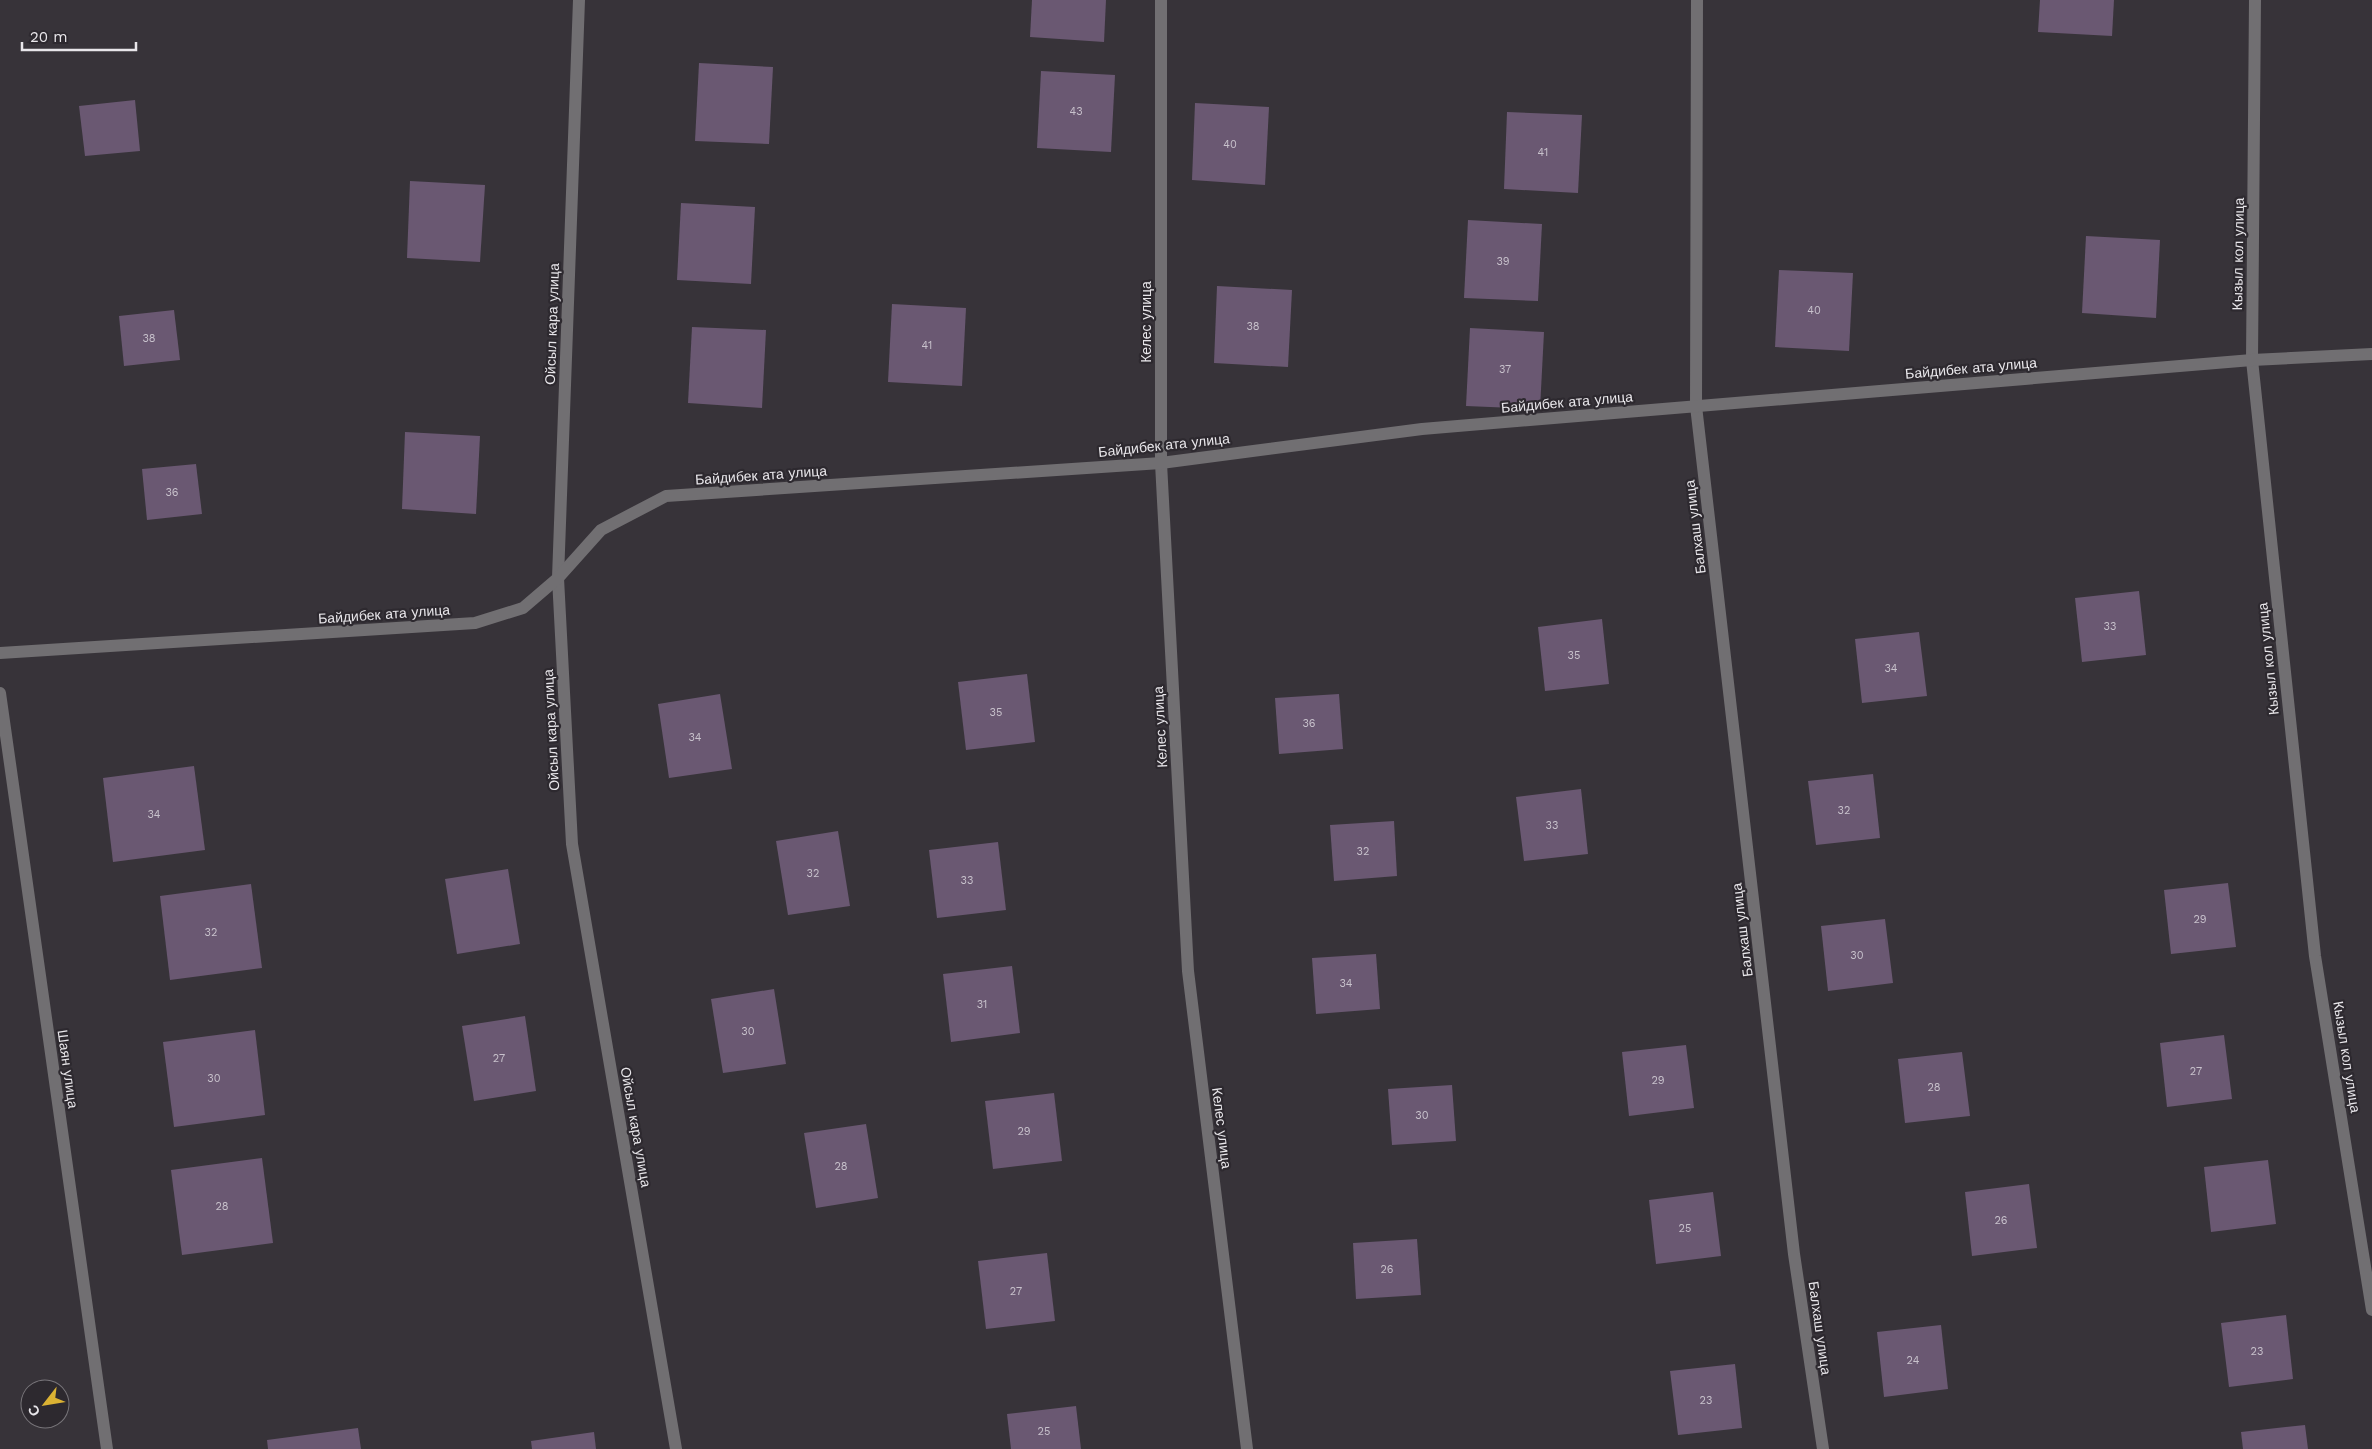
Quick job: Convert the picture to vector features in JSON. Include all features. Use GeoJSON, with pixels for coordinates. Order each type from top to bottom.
{"type":"FeatureCollection","features":[{"type":"Feature","properties":{"kind":"street","name":"Ойсыл кара улица"},"geometry":{"type":"LineString","coordinates":[[579,0],[558,578],[572,844],[676,1449]]}},
{"type":"Feature","properties":{"kind":"street","name":"Келес улица"},"geometry":{"type":"LineString","coordinates":[[1161,0],[1161,463],[1188,971],[1246,1449]]}},
{"type":"Feature","properties":{"kind":"street","name":"Балхаш улица"},"geometry":{"type":"LineString","coordinates":[[1696,0],[1696,406],[1794,1254],[1823,1449]]}},
{"type":"Feature","properties":{"kind":"street","name":"Кызыл кол улица"},"geometry":{"type":"LineString","coordinates":[[2255,0],[2252,360],[2315,956],[2372,1310]]}},
{"type":"Feature","properties":{"kind":"street","name":"Байдибек ата улица"},"geometry":{"type":"LineString","coordinates":[[0,653],[475,623],[523,608],[558,578],[601,530],[666,496],[1161,463],[1422,429],[2252,360],[2372,354]]}},
{"type":"Feature","properties":{"kind":"street","name":"Шаян улица"},"geometry":{"type":"LineString","coordinates":[[0,693],[107,1449]]}},
{"type":"Feature","properties":{"kind":"building"},"geometry":{"type":"Polygon","coordinates":[[[1032,0],[1106,0],[1104,42],[1030,37],[1032,0]]]}},
{"type":"Feature","properties":{"kind":"building"},"geometry":{"type":"Polygon","coordinates":[[[2040,0],[2114,0],[2112,36],[2038,32],[2040,0]]]}},
{"type":"Feature","properties":{"kind":"building"},"geometry":{"type":"Polygon","coordinates":[[[699,63],[773,67],[769,144],[695,141],[699,63]]]}},
{"type":"Feature","properties":{"kind":"building"},"geometry":{"type":"Polygon","coordinates":[[[1041,71],[1115,75],[1111,152],[1037,148],[1041,71]]]}},
{"type":"Feature","properties":{"kind":"building"},"geometry":{"type":"Polygon","coordinates":[[[135,100],[140,151],[85,156],[79,106],[135,100]]]}},
{"type":"Feature","properties":{"kind":"building"},"geometry":{"type":"Polygon","coordinates":[[[1195,103],[1269,107],[1265,185],[1192,180],[1195,103]]]}},
{"type":"Feature","properties":{"kind":"building"},"geometry":{"type":"Polygon","coordinates":[[[1507,112],[1582,115],[1578,193],[1504,189],[1507,112]]]}},
{"type":"Feature","properties":{"kind":"building"},"geometry":{"type":"Polygon","coordinates":[[[410,181],[485,185],[480,262],[407,258],[410,181]]]}},
{"type":"Feature","properties":{"kind":"building"},"geometry":{"type":"Polygon","coordinates":[[[681,203],[755,207],[751,284],[677,280],[681,203]]]}},
{"type":"Feature","properties":{"kind":"building"},"geometry":{"type":"Polygon","coordinates":[[[1468,220],[1542,224],[1538,301],[1464,298],[1468,220]]]}},
{"type":"Feature","properties":{"kind":"building"},"geometry":{"type":"Polygon","coordinates":[[[2086,236],[2160,240],[2156,318],[2082,313],[2086,236]]]}},
{"type":"Feature","properties":{"kind":"building"},"geometry":{"type":"Polygon","coordinates":[[[1779,270],[1853,273],[1849,351],[1775,347],[1779,270]]]}},
{"type":"Feature","properties":{"kind":"building"},"geometry":{"type":"Polygon","coordinates":[[[1217,286],[1292,290],[1288,367],[1214,363],[1217,286]]]}},
{"type":"Feature","properties":{"kind":"building"},"geometry":{"type":"Polygon","coordinates":[[[892,304],[966,308],[962,386],[888,382],[892,304]]]}},
{"type":"Feature","properties":{"kind":"building"},"geometry":{"type":"Polygon","coordinates":[[[174,310],[180,360],[124,366],[119,316],[174,310]]]}},
{"type":"Feature","properties":{"kind":"building"},"geometry":{"type":"Polygon","coordinates":[[[692,327],[766,330],[762,408],[688,403],[692,327]]]}},
{"type":"Feature","properties":{"kind":"building"},"geometry":{"type":"Polygon","coordinates":[[[1470,328],[1544,332],[1540,409],[1466,406],[1470,328]]]}},
{"type":"Feature","properties":{"kind":"building"},"geometry":{"type":"Polygon","coordinates":[[[405,432],[480,436],[476,514],[402,509],[405,432]]]}},
{"type":"Feature","properties":{"kind":"building"},"geometry":{"type":"Polygon","coordinates":[[[196,464],[202,514],[147,520],[142,469],[196,464]]]}},
{"type":"Feature","properties":{"kind":"building"},"geometry":{"type":"Polygon","coordinates":[[[2139,591],[2146,655],[2082,662],[2075,598],[2139,591]]]}},
{"type":"Feature","properties":{"kind":"building"},"geometry":{"type":"Polygon","coordinates":[[[1602,619],[1609,684],[1545,691],[1538,627],[1602,619]]]}},
{"type":"Feature","properties":{"kind":"building"},"geometry":{"type":"Polygon","coordinates":[[[1919,632],[1927,696],[1862,703],[1855,639],[1919,632]]]}},
{"type":"Feature","properties":{"kind":"building"},"geometry":{"type":"Polygon","coordinates":[[[1027,674],[1035,742],[966,750],[958,682],[1027,674]]]}},
{"type":"Feature","properties":{"kind":"building"},"geometry":{"type":"Polygon","coordinates":[[[720,694],[732,769],[669,778],[658,704],[720,694]]]}},
{"type":"Feature","properties":{"kind":"building"},"geometry":{"type":"Polygon","coordinates":[[[1339,694],[1343,749],[1279,754],[1275,698],[1339,694]]]}},
{"type":"Feature","properties":{"kind":"building"},"geometry":{"type":"Polygon","coordinates":[[[194,766],[205,850],[113,862],[103,778],[194,766]]]}},
{"type":"Feature","properties":{"kind":"building"},"geometry":{"type":"Polygon","coordinates":[[[1873,774],[1880,838],[1816,845],[1808,781],[1873,774]]]}},
{"type":"Feature","properties":{"kind":"building"},"geometry":{"type":"Polygon","coordinates":[[[1581,789],[1588,854],[1524,861],[1516,797],[1581,789]]]}},
{"type":"Feature","properties":{"kind":"building"},"geometry":{"type":"Polygon","coordinates":[[[1394,821],[1397,876],[1334,881],[1330,825],[1394,821]]]}},
{"type":"Feature","properties":{"kind":"building"},"geometry":{"type":"Polygon","coordinates":[[[838,831],[850,906],[788,915],[776,841],[838,831]]]}},
{"type":"Feature","properties":{"kind":"building"},"geometry":{"type":"Polygon","coordinates":[[[998,842],[1006,910],[937,918],[929,850],[998,842]]]}},
{"type":"Feature","properties":{"kind":"building"},"geometry":{"type":"Polygon","coordinates":[[[508,869],[520,944],[457,954],[445,879],[508,869]]]}},
{"type":"Feature","properties":{"kind":"building"},"geometry":{"type":"Polygon","coordinates":[[[2228,883],[2236,947],[2171,954],[2164,890],[2228,883]]]}},
{"type":"Feature","properties":{"kind":"building"},"geometry":{"type":"Polygon","coordinates":[[[251,884],[262,968],[170,980],[160,896],[251,884]]]}},
{"type":"Feature","properties":{"kind":"building"},"geometry":{"type":"Polygon","coordinates":[[[1885,919],[1893,983],[1828,991],[1821,926],[1885,919]]]}},
{"type":"Feature","properties":{"kind":"building"},"geometry":{"type":"Polygon","coordinates":[[[1376,954],[1380,1009],[1316,1014],[1312,958],[1376,954]]]}},
{"type":"Feature","properties":{"kind":"building"},"geometry":{"type":"Polygon","coordinates":[[[1012,966],[1020,1033],[951,1042],[943,974],[1012,966]]]}},
{"type":"Feature","properties":{"kind":"building"},"geometry":{"type":"Polygon","coordinates":[[[774,989],[786,1064],[723,1073],[711,999],[774,989]]]}},
{"type":"Feature","properties":{"kind":"building"},"geometry":{"type":"Polygon","coordinates":[[[525,1016],[536,1091],[474,1101],[462,1026],[525,1016]]]}},
{"type":"Feature","properties":{"kind":"building"},"geometry":{"type":"Polygon","coordinates":[[[255,1030],[265,1115],[174,1127],[163,1042],[255,1030]]]}},
{"type":"Feature","properties":{"kind":"building"},"geometry":{"type":"Polygon","coordinates":[[[2224,1035],[2232,1099],[2167,1107],[2160,1043],[2224,1035]]]}},
{"type":"Feature","properties":{"kind":"building"},"geometry":{"type":"Polygon","coordinates":[[[1686,1045],[1694,1108],[1629,1116],[1622,1052],[1686,1045]]]}},
{"type":"Feature","properties":{"kind":"building"},"geometry":{"type":"Polygon","coordinates":[[[1962,1052],[1970,1116],[1905,1123],[1898,1059],[1962,1052]]]}},
{"type":"Feature","properties":{"kind":"building"},"geometry":{"type":"Polygon","coordinates":[[[1452,1085],[1456,1141],[1392,1145],[1388,1089],[1452,1085]]]}},
{"type":"Feature","properties":{"kind":"building"},"geometry":{"type":"Polygon","coordinates":[[[1054,1093],[1062,1161],[993,1169],[985,1101],[1054,1093]]]}},
{"type":"Feature","properties":{"kind":"building"},"geometry":{"type":"Polygon","coordinates":[[[866,1124],[878,1198],[816,1208],[804,1133],[866,1124]]]}},
{"type":"Feature","properties":{"kind":"building"},"geometry":{"type":"Polygon","coordinates":[[[262,1158],[273,1243],[182,1255],[171,1170],[262,1158]]]}},
{"type":"Feature","properties":{"kind":"building"},"geometry":{"type":"Polygon","coordinates":[[[2268,1160],[2276,1224],[2211,1232],[2204,1167],[2268,1160]]]}},
{"type":"Feature","properties":{"kind":"building"},"geometry":{"type":"Polygon","coordinates":[[[2029,1184],[2037,1248],[1972,1256],[1965,1192],[2029,1184]]]}},
{"type":"Feature","properties":{"kind":"building"},"geometry":{"type":"Polygon","coordinates":[[[1713,1192],[1721,1256],[1656,1264],[1649,1200],[1713,1192]]]}},
{"type":"Feature","properties":{"kind":"building"},"geometry":{"type":"Polygon","coordinates":[[[1417,1239],[1421,1295],[1356,1299],[1353,1243],[1417,1239]]]}},
{"type":"Feature","properties":{"kind":"building"},"geometry":{"type":"Polygon","coordinates":[[[1047,1253],[1055,1321],[986,1329],[978,1261],[1047,1253]]]}},
{"type":"Feature","properties":{"kind":"building"},"geometry":{"type":"Polygon","coordinates":[[[2286,1315],[2293,1379],[2229,1387],[2221,1323],[2286,1315]]]}},
{"type":"Feature","properties":{"kind":"building"},"geometry":{"type":"Polygon","coordinates":[[[1941,1325],[1948,1389],[1884,1397],[1877,1332],[1941,1325]]]}},
{"type":"Feature","properties":{"kind":"building"},"geometry":{"type":"Polygon","coordinates":[[[1735,1364],[1742,1428],[1678,1435],[1670,1371],[1735,1364]]]}},
{"type":"Feature","properties":{"kind":"building"},"geometry":{"type":"Polygon","coordinates":[[[1076,1406],[1081,1449],[1011,1449],[1007,1414],[1076,1406]]]}},
{"type":"Feature","properties":{"kind":"building"},"geometry":{"type":"Polygon","coordinates":[[[2305,1425],[2308,1449],[2243,1449],[2241,1432],[2305,1425]]]}},
{"type":"Feature","properties":{"kind":"building"},"geometry":{"type":"Polygon","coordinates":[[[358,1428],[361,1449],[268,1449],[267,1440],[358,1428]]]}},
{"type":"Feature","properties":{"kind":"building"},"geometry":{"type":"Polygon","coordinates":[[[594,1432],[596,1449],[532,1449],[531,1441],[594,1432]]]}}]}
